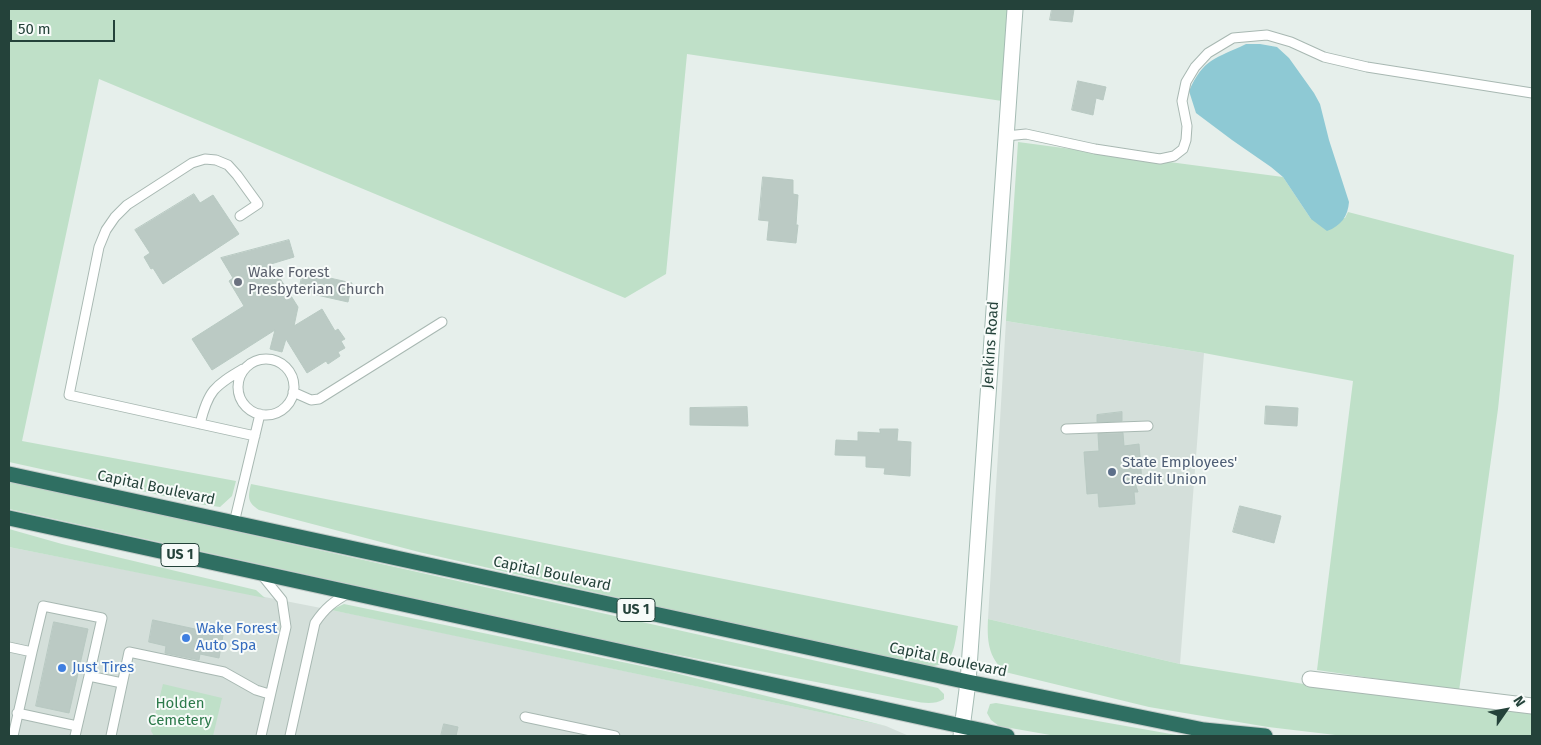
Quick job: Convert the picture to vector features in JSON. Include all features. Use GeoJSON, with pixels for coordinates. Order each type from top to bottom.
{"type":"FeatureCollection","features":[{"type":"Feature","properties":{"kind":"highway","name":"Capital Boulevard"},"geometry":{"type":"LineString","coordinates":[[9,474],[968,682],[1204,730],[1265,736]]}},
{"type":"Feature","properties":{"kind":"highway","name":"US 1"},"geometry":{"type":"LineString","coordinates":[[9,518],[259,572],[962,732],[1007,736]]}},
{"type":"Feature","properties":{"kind":"street","name":"Jenkins Road"},"geometry":{"type":"LineString","coordinates":[[962,732],[968,682],[1015,9]]}},
{"type":"Feature","properties":{"kind":"street"},"geometry":{"type":"LineString","coordinates":[[1310,678],[1532,706]]}},
{"type":"Feature","properties":{"kind":"lane"},"geometry":{"type":"LineString","coordinates":[[1006,136],[1026,134],[1095,149],[1160,159],[1174,156],[1183,148],[1186,140],[1187,126],[1182,101],[1186,82],[1195,67],[1208,53],[1232,38],[1267,35],[1291,42],[1324,57],[1367,67],[1532,93]]}},
{"type":"Feature","properties":{"kind":"lane"},"geometry":{"type":"LineString","coordinates":[[240,216],[258,204],[228,165],[216,160],[205,159],[192,163],[127,205],[115,217],[106,230],[99,247],[69,395],[255,436]]}},
{"type":"Feature","properties":{"kind":"lane"},"geometry":{"type":"LineString","coordinates":[[293,392],[311,400],[319,399],[442,322]]}},
{"type":"Feature","properties":{"kind":"lane"},"geometry":{"type":"LineString","coordinates":[[200,424],[206,401],[218,385],[253,362],[262,359],[271,359],[279,362],[291,375],[294,383],[290,401],[285,407],[269,415],[251,410],[244,404],[239,395],[240,376],[245,368]]}},
{"type":"Feature","properties":{"kind":"lane"},"geometry":{"type":"LineString","coordinates":[[234,523],[260,414]]}},
{"type":"Feature","properties":{"kind":"lane"},"geometry":{"type":"LineString","coordinates":[[1066,429],[1148,426]]}},
{"type":"Feature","properties":{"kind":"lane"},"geometry":{"type":"LineString","coordinates":[[259,572],[282,600],[286,627],[261,736]]}},
{"type":"Feature","properties":{"kind":"lane"},"geometry":{"type":"LineString","coordinates":[[290,736],[315,623],[323,610],[333,602],[351,593]]}},
{"type":"Feature","properties":{"kind":"lane"},"geometry":{"type":"LineString","coordinates":[[12,736],[43,606],[102,618],[75,736]]}},
{"type":"Feature","properties":{"kind":"lane"},"geometry":{"type":"LineString","coordinates":[[9,647],[32,652]]}},
{"type":"Feature","properties":{"kind":"lane"},"geometry":{"type":"LineString","coordinates":[[111,736],[129,652],[224,672],[256,690],[270,694]]}},
{"type":"Feature","properties":{"kind":"lane"},"geometry":{"type":"LineString","coordinates":[[89,676],[122,683]]}},
{"type":"Feature","properties":{"kind":"lane"},"geometry":{"type":"LineString","coordinates":[[17,713],[77,726]]}},
{"type":"Feature","properties":{"kind":"lane"},"geometry":{"type":"LineString","coordinates":[[525,717],[572,732],[615,736]]}},
{"type":"Feature","properties":{"kind":"shaded area"},"geometry":{"type":"Polygon","coordinates":[[[1006,321],[1204,353],[1180,664],[988,619],[1006,321]]]}},
{"type":"Feature","properties":{"kind":"shaded area"},"geometry":{"type":"Polygon","coordinates":[[[9,547],[367,617],[886,726],[909,736],[9,736],[9,547]]]}},
{"type":"Feature","properties":{"kind":"green space"},"geometry":{"type":"Polygon","coordinates":[[[9,9],[1009,9],[1002,101],[687,54],[666,274],[625,298],[99,79],[22,441],[236,481],[232,496],[220,507],[9,462],[9,9]]]}},
{"type":"Feature","properties":{"kind":"green space"},"geometry":{"type":"Polygon","coordinates":[[[1018,142],[1283,177],[1311,219],[1345,218],[1348,212],[1514,255],[1498,409],[1459,691],[1317,670],[1353,381],[1204,353],[1006,321],[1018,142]]]}},
{"type":"Feature","properties":{"kind":"green space"},"geometry":{"type":"Polygon","coordinates":[[[9,481],[938,688],[944,694],[944,699],[933,703],[917,702],[622,644],[9,509],[9,481]]]}},
{"type":"Feature","properties":{"kind":"green space"},"geometry":{"type":"Polygon","coordinates":[[[251,484],[958,626],[955,644],[950,657],[946,661],[940,665],[921,667],[419,552],[259,510],[249,499],[251,484]]]}},
{"type":"Feature","properties":{"kind":"green space"},"geometry":{"type":"Polygon","coordinates":[[[9,529],[62,544],[256,590],[265,598],[9,547],[9,529]]]}},
{"type":"Feature","properties":{"kind":"green space"},"geometry":{"type":"Polygon","coordinates":[[[344,604],[675,673],[886,726],[331,610],[344,604]]]}},
{"type":"Feature","properties":{"kind":"green space"},"geometry":{"type":"Polygon","coordinates":[[[988,619],[1180,664],[1347,691],[1532,714],[1532,736],[1344,736],[1268,727],[1149,707],[1005,672],[995,660],[990,648],[988,619]]]}},
{"type":"Feature","properties":{"kind":"green space","name":"Holden Cemetery"},"geometry":{"type":"Polygon","coordinates":[[[163,684],[222,698],[213,736],[154,736],[151,731],[163,684]]]}},
{"type":"Feature","properties":{"kind":"green space"},"geometry":{"type":"Polygon","coordinates":[[[996,703],[1182,736],[1056,736],[999,726],[991,720],[987,713],[990,704],[996,703]]]}},
{"type":"Feature","properties":{"kind":"water"},"geometry":{"type":"Polygon","coordinates":[[[1246,44],[1277,47],[1289,58],[1320,104],[1329,140],[1349,202],[1343,220],[1332,229],[1327,231],[1311,219],[1283,177],[1196,113],[1189,91],[1194,80],[1205,66],[1212,61],[1246,44]]]}},
{"type":"Feature","properties":{"kind":"building"},"geometry":{"type":"Polygon","coordinates":[[[1052,9],[1074,9],[1072,22],[1050,20],[1052,9]]]}},
{"type":"Feature","properties":{"kind":"building"},"geometry":{"type":"Polygon","coordinates":[[[1078,81],[1106,87],[1103,100],[1096,98],[1093,115],[1072,110],[1078,81]]]}},
{"type":"Feature","properties":{"kind":"building"},"geometry":{"type":"Polygon","coordinates":[[[763,177],[793,180],[793,194],[798,195],[796,243],[767,240],[769,221],[759,220],[763,177]]]}},
{"type":"Feature","properties":{"kind":"building"},"geometry":{"type":"Polygon","coordinates":[[[194,194],[200,203],[213,195],[239,234],[163,284],[144,257],[150,253],[135,230],[194,194]]]}},
{"type":"Feature","properties":{"kind":"building"},"geometry":{"type":"Polygon","coordinates":[[[289,240],[294,257],[271,264],[298,307],[294,326],[322,309],[335,331],[338,329],[345,339],[341,341],[345,348],[338,352],[340,356],[328,364],[326,361],[307,373],[286,339],[282,352],[270,349],[275,330],[212,370],[192,339],[244,306],[229,281],[233,278],[221,258],[289,240]]]}},
{"type":"Feature","properties":{"kind":"building"},"geometry":{"type":"Polygon","coordinates":[[[303,272],[352,283],[348,302],[299,291],[303,272]]]}},
{"type":"Feature","properties":{"kind":"building"},"geometry":{"type":"Polygon","coordinates":[[[1266,406],[1298,408],[1297,426],[1265,424],[1266,406]]]}},
{"type":"Feature","properties":{"kind":"building"},"geometry":{"type":"Polygon","coordinates":[[[747,407],[748,426],[690,425],[690,408],[747,407]]]}},
{"type":"Feature","properties":{"kind":"building"},"geometry":{"type":"Polygon","coordinates":[[[1122,412],[1122,421],[1097,422],[1097,415],[1122,412]]]}},
{"type":"Feature","properties":{"kind":"building"},"geometry":{"type":"Polygon","coordinates":[[[880,429],[898,429],[897,441],[911,442],[910,476],[884,474],[885,468],[866,467],[866,456],[835,455],[836,440],[858,441],[858,432],[880,433],[880,429]]]}},
{"type":"Feature","properties":{"kind":"building"},"geometry":{"type":"Polygon","coordinates":[[[1123,433],[1124,446],[1139,444],[1142,482],[1135,483],[1138,492],[1134,492],[1135,504],[1099,507],[1098,493],[1087,494],[1084,452],[1099,451],[1098,434],[1123,433]]]}},
{"type":"Feature","properties":{"kind":"building"},"geometry":{"type":"Polygon","coordinates":[[[1240,506],[1281,516],[1274,543],[1233,532],[1240,506]]]}},
{"type":"Feature","properties":{"kind":"building","name":"Wake Forest Auto Spa"},"geometry":{"type":"Polygon","coordinates":[[[153,620],[223,635],[219,658],[200,654],[199,660],[165,653],[166,646],[149,642],[153,620]]]}},
{"type":"Feature","properties":{"kind":"building","name":"Just Tires"},"geometry":{"type":"Polygon","coordinates":[[[54,622],[88,629],[69,713],[36,706],[54,622]]]}},
{"type":"Feature","properties":{"kind":"building"},"geometry":{"type":"Polygon","coordinates":[[[444,724],[458,727],[456,736],[441,736],[444,724]]]}},
{"type":"Feature","properties":{"kind":"place","name":"Wake Forest Presbyterian Church"},"geometry":{"type":"Point","coordinates":[238,282]}},
{"type":"Feature","properties":{"kind":"place","name":"State Employees' Credit Union"},"geometry":{"type":"Point","coordinates":[1112,472]}},
{"type":"Feature","properties":{"kind":"place","name":"Wake Forest Auto Spa"},"geometry":{"type":"Point","coordinates":[186,638]}},
{"type":"Feature","properties":{"kind":"place","name":"Just Tires"},"geometry":{"type":"Point","coordinates":[62,668]}}]}
